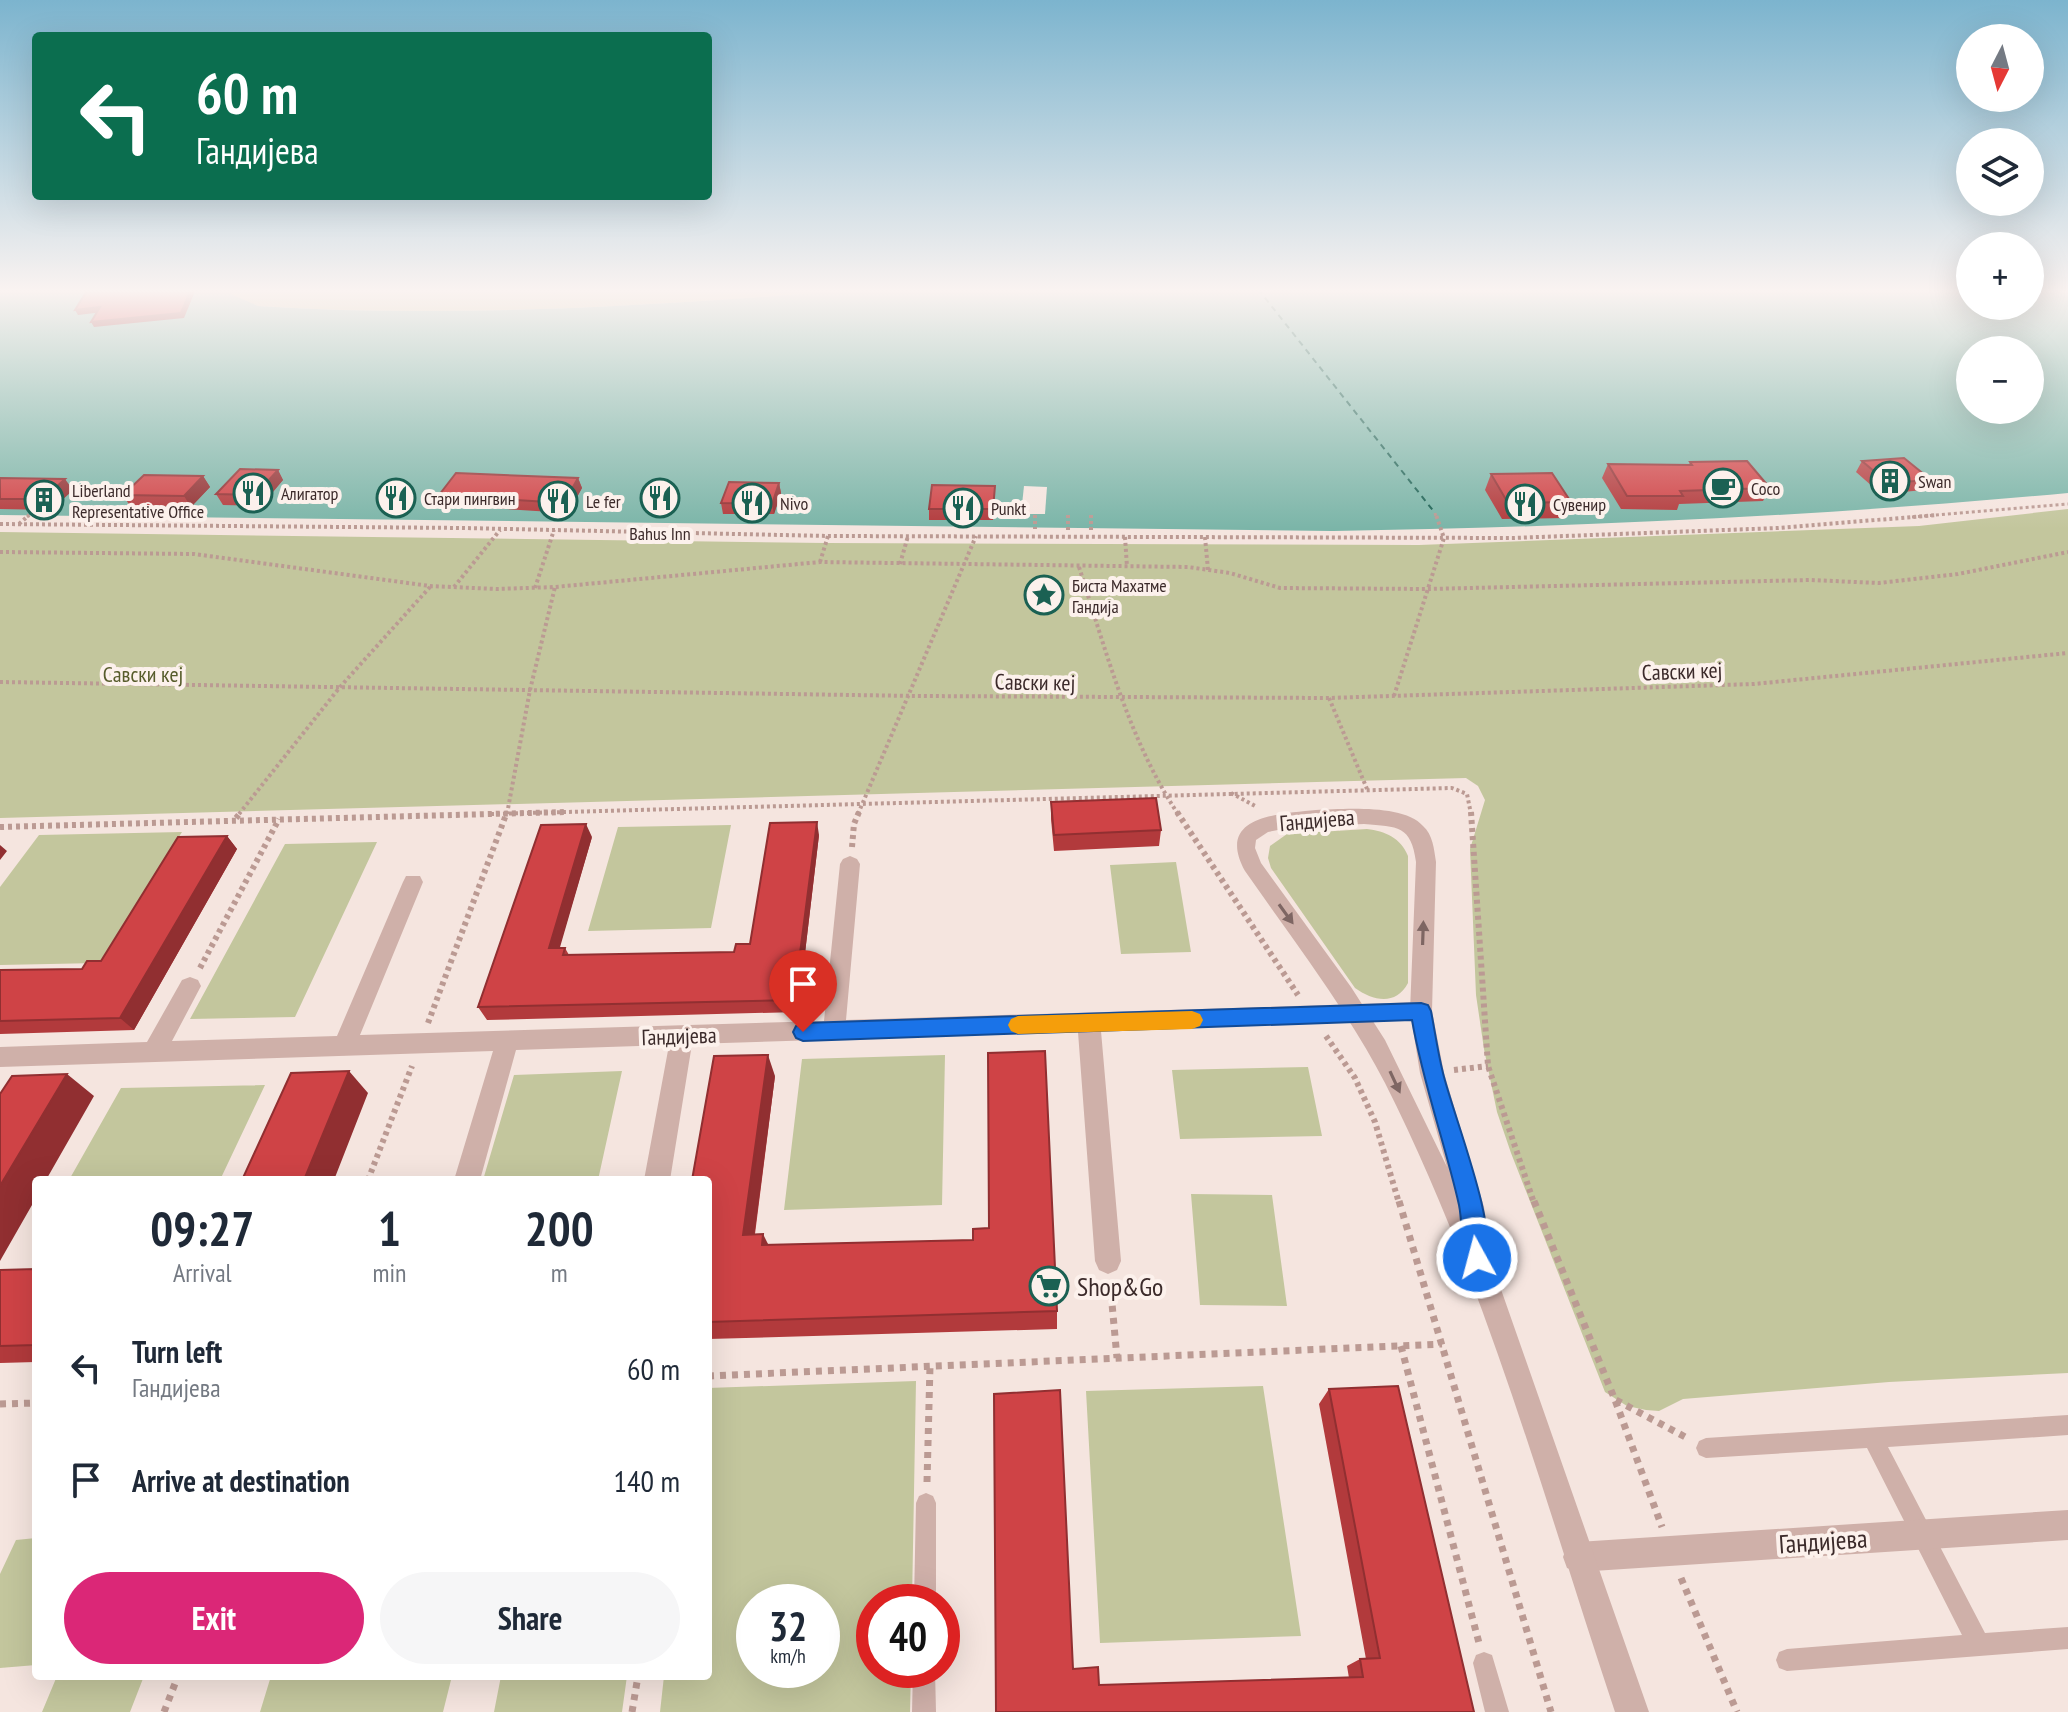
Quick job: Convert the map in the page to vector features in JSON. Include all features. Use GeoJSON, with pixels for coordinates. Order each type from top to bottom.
{"type":"FeatureCollection","features":[{"type":"Feature","properties":{"kind":"street","name":"Гандијева"},"geometry":{"type":"LineString","coordinates":[[1477,1258],[1471,1207],[1432,1073],[1421,1011],[1426,862],[1422,840],[1415,829],[1405,822],[1371,816],[1285,821],[1261,826],[1247,837],[1245,848],[1252,866],[1358,1014],[1393,1076],[1451,1210],[1477,1258],[1632,1712]]}},
{"type":"Feature","properties":{"kind":"street"},"geometry":{"type":"LineString","coordinates":[[834,1031],[850,864]]}},
{"type":"Feature","properties":{"kind":"street"},"geometry":{"type":"LineString","coordinates":[[344,1046],[413,882]]}},
{"type":"Feature","properties":{"kind":"street"},"geometry":{"type":"LineString","coordinates":[[154,1052],[190,986]]}},
{"type":"Feature","properties":{"kind":"street","name":"Гандијева"},"geometry":{"type":"LineString","coordinates":[[0,1057],[1421,1011]]}},
{"type":"Feature","properties":{"kind":"street"},"geometry":{"type":"LineString","coordinates":[[1089,1023],[1108,1261]]}},
{"type":"Feature","properties":{"kind":"street"},"geometry":{"type":"LineString","coordinates":[[658,1176],[682,1036]]}},
{"type":"Feature","properties":{"kind":"street"},"geometry":{"type":"LineString","coordinates":[[468,1176],[507,1041]]}},
{"type":"Feature","properties":{"kind":"street","name":"Гандијева"},"geometry":{"type":"LineString","coordinates":[[1578,1557],[2068,1525]]}},
{"type":"Feature","properties":{"kind":"lane"},"geometry":{"type":"LineString","coordinates":[[1706,1448],[2068,1425]]}},
{"type":"Feature","properties":{"kind":"lane"},"geometry":{"type":"LineString","coordinates":[[1872,1437],[1979,1644]]}},
{"type":"Feature","properties":{"kind":"lane"},"geometry":{"type":"LineString","coordinates":[[925,1584],[926,1503]]}},
{"type":"Feature","properties":{"kind":"lane"},"geometry":{"type":"LineString","coordinates":[[1787,1660],[2068,1638]]}},
{"type":"Feature","properties":{"kind":"lane"},"geometry":{"type":"LineString","coordinates":[[1484,1663],[1497,1712]]}},
{"type":"Feature","properties":{"kind":"lane"},"geometry":{"type":"LineString","coordinates":[[924,1688],[924,1712]]}},
{"type":"Feature","properties":{"kind":"path"},"geometry":{"type":"LineString","coordinates":[[0,524],[828,536],[1444,538],[1778,528],[2068,504]]}},
{"type":"Feature","properties":{"kind":"path"},"geometry":{"type":"LineString","coordinates":[[19,524],[35,510]]}},
{"type":"Feature","properties":{"kind":"path"},"geometry":{"type":"LineString","coordinates":[[1394,696],[1444,538],[1435,513]]}},
{"type":"Feature","properties":{"kind":"path"},"geometry":{"type":"LineString","coordinates":[[1035,514],[1035,529]]}},
{"type":"Feature","properties":{"kind":"path"},"geometry":{"type":"LineString","coordinates":[[1068,514],[1068,530]]}},
{"type":"Feature","properties":{"kind":"path"},"geometry":{"type":"LineString","coordinates":[[1091,515],[1091,530]]}},
{"type":"Feature","properties":{"kind":"path"},"geometry":{"type":"LineString","coordinates":[[454,587],[500,529]]}},
{"type":"Feature","properties":{"kind":"path"},"geometry":{"type":"LineString","coordinates":[[535,588],[554,530]]}},
{"type":"Feature","properties":{"kind":"path"},"geometry":{"type":"LineString","coordinates":[[820,562],[828,536]]}},
{"type":"Feature","properties":{"kind":"path"},"geometry":{"type":"LineString","coordinates":[[900,564],[908,536]]}},
{"type":"Feature","properties":{"kind":"path"},"geometry":{"type":"LineString","coordinates":[[850,864],[854,824],[976,536]]}},
{"type":"Feature","properties":{"kind":"path"},"geometry":{"type":"LineString","coordinates":[[1125,537],[1127,567]]}},
{"type":"Feature","properties":{"kind":"path"},"geometry":{"type":"LineString","coordinates":[[1205,537],[1208,570]]}},
{"type":"Feature","properties":{"kind":"path"},"geometry":{"type":"LineString","coordinates":[[0,552],[194,554],[454,587],[555,587],[820,562],[1208,570],[1280,588],[1427,589],[1810,580],[1879,583],[1958,574],[2068,552]]}},
{"type":"Feature","properties":{"kind":"path"},"geometry":{"type":"LineString","coordinates":[[1079,567],[1121,698],[1165,794],[1355,1078],[1375,1122],[1551,1712]]}},
{"type":"Feature","properties":{"kind":"path"},"geometry":{"type":"LineString","coordinates":[[235,819],[340,687],[430,586]]}},
{"type":"Feature","properties":{"kind":"path"},"geometry":{"type":"LineString","coordinates":[[370,1176],[507,813],[530,690],[555,587]]}},
{"type":"Feature","properties":{"kind":"path","name":"Савски кеј"},"geometry":{"type":"LineString","coordinates":[[0,682],[910,696],[1329,698],[1754,684],[2068,653]]}},
{"type":"Feature","properties":{"kind":"path"},"geometry":{"type":"LineString","coordinates":[[1329,698],[1368,790]]}},
{"type":"Feature","properties":{"kind":"path"},"geometry":{"type":"LineString","coordinates":[[0,827],[1165,794],[1452,788],[1467,794],[1470,800],[1488,1066],[1539,1217],[1615,1400],[1670,1551],[1737,1712]]}},
{"type":"Feature","properties":{"kind":"path"},"geometry":{"type":"LineString","coordinates":[[190,986],[279,819]]}},
{"type":"Feature","properties":{"kind":"path"},"geometry":{"type":"LineString","coordinates":[[1108,1261],[1117,1358]]}},
{"type":"Feature","properties":{"kind":"path"},"geometry":{"type":"LineString","coordinates":[[712,1376],[1442,1344]]}},
{"type":"Feature","properties":{"kind":"path"},"geometry":{"type":"LineString","coordinates":[[1401,1346],[1484,1663]]}},
{"type":"Feature","properties":{"kind":"path"},"geometry":{"type":"LineString","coordinates":[[926,1503],[930,1366]]}},
{"type":"Feature","properties":{"kind":"path"},"geometry":{"type":"LineString","coordinates":[[1615,1400],[1706,1448]]}},
{"type":"Feature","properties":{"kind":"path"},"geometry":{"type":"LineString","coordinates":[[0,1404],[32,1403]]}},
{"type":"Feature","properties":{"kind":"path"},"geometry":{"type":"LineString","coordinates":[[164,1712],[176,1680]]}},
{"type":"Feature","properties":{"kind":"path"},"geometry":{"type":"LineString","coordinates":[[632,1712],[637,1680]]}},
{"type":"Feature","properties":{"kind":"green space"},"geometry":{"type":"Polygon","coordinates":[[[2068,509],[2068,1373],[1889,1382],[1683,1399],[1659,1411],[1627,1406],[1605,1392],[1497,1112],[1476,995],[1470,849],[1485,800],[1478,786],[1466,778],[0,818],[0,532],[825,543],[1419,545],[1919,526],[2068,509]]]}},
{"type":"Feature","properties":{"kind":"green space"},"geometry":{"type":"Polygon","coordinates":[[[731,825],[711,928],[588,931],[618,827],[731,825]]]}},
{"type":"Feature","properties":{"kind":"green space"},"geometry":{"type":"Polygon","coordinates":[[[1367,829],[1392,836],[1408,856],[1408,983],[1397,995],[1384,999],[1369,996],[1355,988],[1271,868],[1268,858],[1270,846],[1287,834],[1367,829]]]}},
{"type":"Feature","properties":{"kind":"green space"},"geometry":{"type":"Polygon","coordinates":[[[182,832],[99,963],[0,965],[0,887],[39,835],[182,832]]]}},
{"type":"Feature","properties":{"kind":"green space"},"geometry":{"type":"Polygon","coordinates":[[[377,842],[295,1017],[190,1019],[285,844],[377,842]]]}},
{"type":"Feature","properties":{"kind":"green space"},"geometry":{"type":"Polygon","coordinates":[[[1176,862],[1191,952],[1121,954],[1110,865],[1176,862]]]}},
{"type":"Feature","properties":{"kind":"green space"},"geometry":{"type":"Polygon","coordinates":[[[945,1055],[942,1205],[784,1210],[802,1059],[945,1055]]]}},
{"type":"Feature","properties":{"kind":"green space"},"geometry":{"type":"Polygon","coordinates":[[[1308,1067],[1322,1136],[1180,1139],[1172,1070],[1308,1067]]]}},
{"type":"Feature","properties":{"kind":"green space"},"geometry":{"type":"Polygon","coordinates":[[[622,1071],[599,1176],[484,1176],[514,1075],[622,1071]]]}},
{"type":"Feature","properties":{"kind":"green space"},"geometry":{"type":"Polygon","coordinates":[[[265,1085],[222,1176],[71,1176],[121,1088],[265,1085]]]}},
{"type":"Feature","properties":{"kind":"green space"},"geometry":{"type":"Polygon","coordinates":[[[1191,1194],[1272,1195],[1287,1306],[1200,1305],[1191,1194]]]}},
{"type":"Feature","properties":{"kind":"green space"},"geometry":{"type":"Polygon","coordinates":[[[916,1381],[912,1584],[856,1584],[856,1688],[911,1688],[910,1712],[660,1712],[664,1680],[712,1680],[712,1388],[916,1381]]]}},
{"type":"Feature","properties":{"kind":"green space"},"geometry":{"type":"Polygon","coordinates":[[[1263,1386],[1301,1636],[1100,1643],[1086,1391],[1263,1386]]]}},
{"type":"Feature","properties":{"kind":"green space"},"geometry":{"type":"Polygon","coordinates":[[[32,1538],[32,1665],[0,1668],[0,1574],[16,1540],[32,1538]]]}},
{"type":"Feature","properties":{"kind":"green space"},"geometry":{"type":"Polygon","coordinates":[[[55,1680],[142,1680],[130,1712],[42,1712],[55,1680]]]}},
{"type":"Feature","properties":{"kind":"green space"},"geometry":{"type":"Polygon","coordinates":[[[270,1680],[451,1680],[443,1712],[260,1712],[270,1680]]]}},
{"type":"Feature","properties":{"kind":"green space"},"geometry":{"type":"Polygon","coordinates":[[[500,1680],[626,1680],[622,1712],[494,1712],[500,1680]]]}},
{"type":"Feature","properties":{"kind":"water"},"geometry":{"type":"Polygon","coordinates":[[[0,369],[1956,369],[1956,424],[2044,424],[2044,369],[2068,369],[2068,493],[1884,508],[1517,527],[1333,531],[0,515],[0,369]]]}},
{"type":"Feature","properties":{"kind":"pier"},"geometry":{"type":"Polygon","coordinates":[[[1024,486],[1047,487],[1045,514],[1021,514],[1024,486]]]}},
{"type":"Feature","properties":{"kind":"building"},"geometry":{"type":"Polygon","coordinates":[[[1904,458],[1931,480],[1888,483],[1862,461],[1904,458]]]}},
{"type":"Feature","properties":{"kind":"building"},"geometry":{"type":"Polygon","coordinates":[[[1747,461],[1770,488],[1680,491],[1683,496],[1627,496],[1608,464],[1692,465],[1690,462],[1747,461]]]}},
{"type":"Feature","properties":{"kind":"building"},"geometry":{"type":"Polygon","coordinates":[[[240,469],[278,470],[255,495],[216,494],[240,469]]]}},
{"type":"Feature","properties":{"kind":"building"},"geometry":{"type":"Polygon","coordinates":[[[456,473],[578,478],[564,503],[439,495],[456,473]]]}},
{"type":"Feature","properties":{"kind":"building"},"geometry":{"type":"Polygon","coordinates":[[[1552,473],[1571,502],[1508,503],[1491,474],[1552,473]]]}},
{"type":"Feature","properties":{"kind":"building"},"geometry":{"type":"Polygon","coordinates":[[[144,475],[203,476],[184,496],[123,495],[144,475]]]}},
{"type":"Feature","properties":{"kind":"building"},"geometry":{"type":"Polygon","coordinates":[[[0,478],[65,479],[43,499],[0,499],[0,478]]]}},
{"type":"Feature","properties":{"kind":"building"},"geometry":{"type":"Polygon","coordinates":[[[729,482],[779,483],[772,504],[721,503],[729,482]]]}},
{"type":"Feature","properties":{"kind":"building"},"geometry":{"type":"Polygon","coordinates":[[[932,485],[995,486],[993,509],[929,509],[932,485]]]}},
{"type":"Feature","properties":{"kind":"building"},"geometry":{"type":"Polygon","coordinates":[[[1156,798],[1161,830],[1054,835],[1051,802],[1156,798]]]}},
{"type":"Feature","properties":{"kind":"building"},"geometry":{"type":"Polygon","coordinates":[[[817,822],[794,1000],[478,1007],[541,825],[586,824],[549,948],[565,948],[563,955],[734,952],[736,944],[750,944],[770,823],[817,822]]]}},
{"type":"Feature","properties":{"kind":"building"},"geometry":{"type":"Polygon","coordinates":[[[227,836],[120,1018],[0,1021],[0,970],[82,969],[87,961],[101,961],[178,837],[227,836]]]}},
{"type":"Feature","properties":{"kind":"building"},"geometry":{"type":"Polygon","coordinates":[[[1045,1051],[1057,1311],[712,1322],[712,1176],[693,1176],[714,1056],[768,1055],[743,1235],[763,1234],[762,1245],[973,1240],[973,1229],[989,1228],[988,1053],[1045,1051]]]}},
{"type":"Feature","properties":{"kind":"building"},"geometry":{"type":"Polygon","coordinates":[[[349,1071],[306,1176],[244,1176],[291,1073],[349,1071]]]}},
{"type":"Feature","properties":{"kind":"building"},"geometry":{"type":"Polygon","coordinates":[[[67,1074],[0,1186],[0,1094],[12,1076],[67,1074]]]}},
{"type":"Feature","properties":{"kind":"building"},"geometry":{"type":"Polygon","coordinates":[[[32,1269],[32,1345],[0,1346],[0,1270],[32,1269]]]}},
{"type":"Feature","properties":{"kind":"building"},"geometry":{"type":"Polygon","coordinates":[[[1398,1386],[1474,1712],[996,1712],[994,1394],[1060,1390],[1073,1669],[1098,1667],[1099,1685],[1363,1677],[1360,1659],[1380,1658],[1329,1389],[1398,1386]]]}},
{"type":"Feature","properties":{"kind":"ferry route"},"geometry":{"type":"LineString","coordinates":[[1321,369],[1435,513]]}},
{"type":"Feature","properties":{"kind":"slow traffic"},"geometry":{"type":"LineString","coordinates":[[1018,1025],[1192,1020]]}},
{"type":"Feature","properties":{"kind":"place","name":"Swan"},"geometry":{"type":"Point","coordinates":[1890,481]}},
{"type":"Feature","properties":{"kind":"place","name":"Coco"},"geometry":{"type":"Point","coordinates":[1723,488]}},
{"type":"Feature","properties":{"kind":"place","name":"Алигатор"},"geometry":{"type":"Point","coordinates":[253,493]}},
{"type":"Feature","properties":{"kind":"place","name":"Стари пингвин"},"geometry":{"type":"Point","coordinates":[396,498]}},
{"type":"Feature","properties":{"kind":"place","name":"Bahus Inn"},"geometry":{"type":"Point","coordinates":[660,498]}},
{"type":"Feature","properties":{"kind":"place","name":"Liberland Representative Office"},"geometry":{"type":"Point","coordinates":[44,500]}},
{"type":"Feature","properties":{"kind":"place","name":"Le fer"},"geometry":{"type":"Point","coordinates":[558,501]}},
{"type":"Feature","properties":{"kind":"place","name":"Nivo"},"geometry":{"type":"Point","coordinates":[752,503]}},
{"type":"Feature","properties":{"kind":"place","name":"Сувенир"},"geometry":{"type":"Point","coordinates":[1525,504]}},
{"type":"Feature","properties":{"kind":"place","name":"Punkt"},"geometry":{"type":"Point","coordinates":[963,508]}},
{"type":"Feature","properties":{"kind":"place","name":"Биста Махатме Гандија"},"geometry":{"type":"Point","coordinates":[1044,595]}},
{"type":"Feature","properties":{"kind":"place","name":"Shop&Go"},"geometry":{"type":"Point","coordinates":[1049,1286]}},
{"type":"Feature","properties":{"kind":"route"},"geometry":{"type":"LineString","coordinates":[[803,1032],[1421,1011],[1432,1073],[1471,1207],[1477,1258]]}}]}
